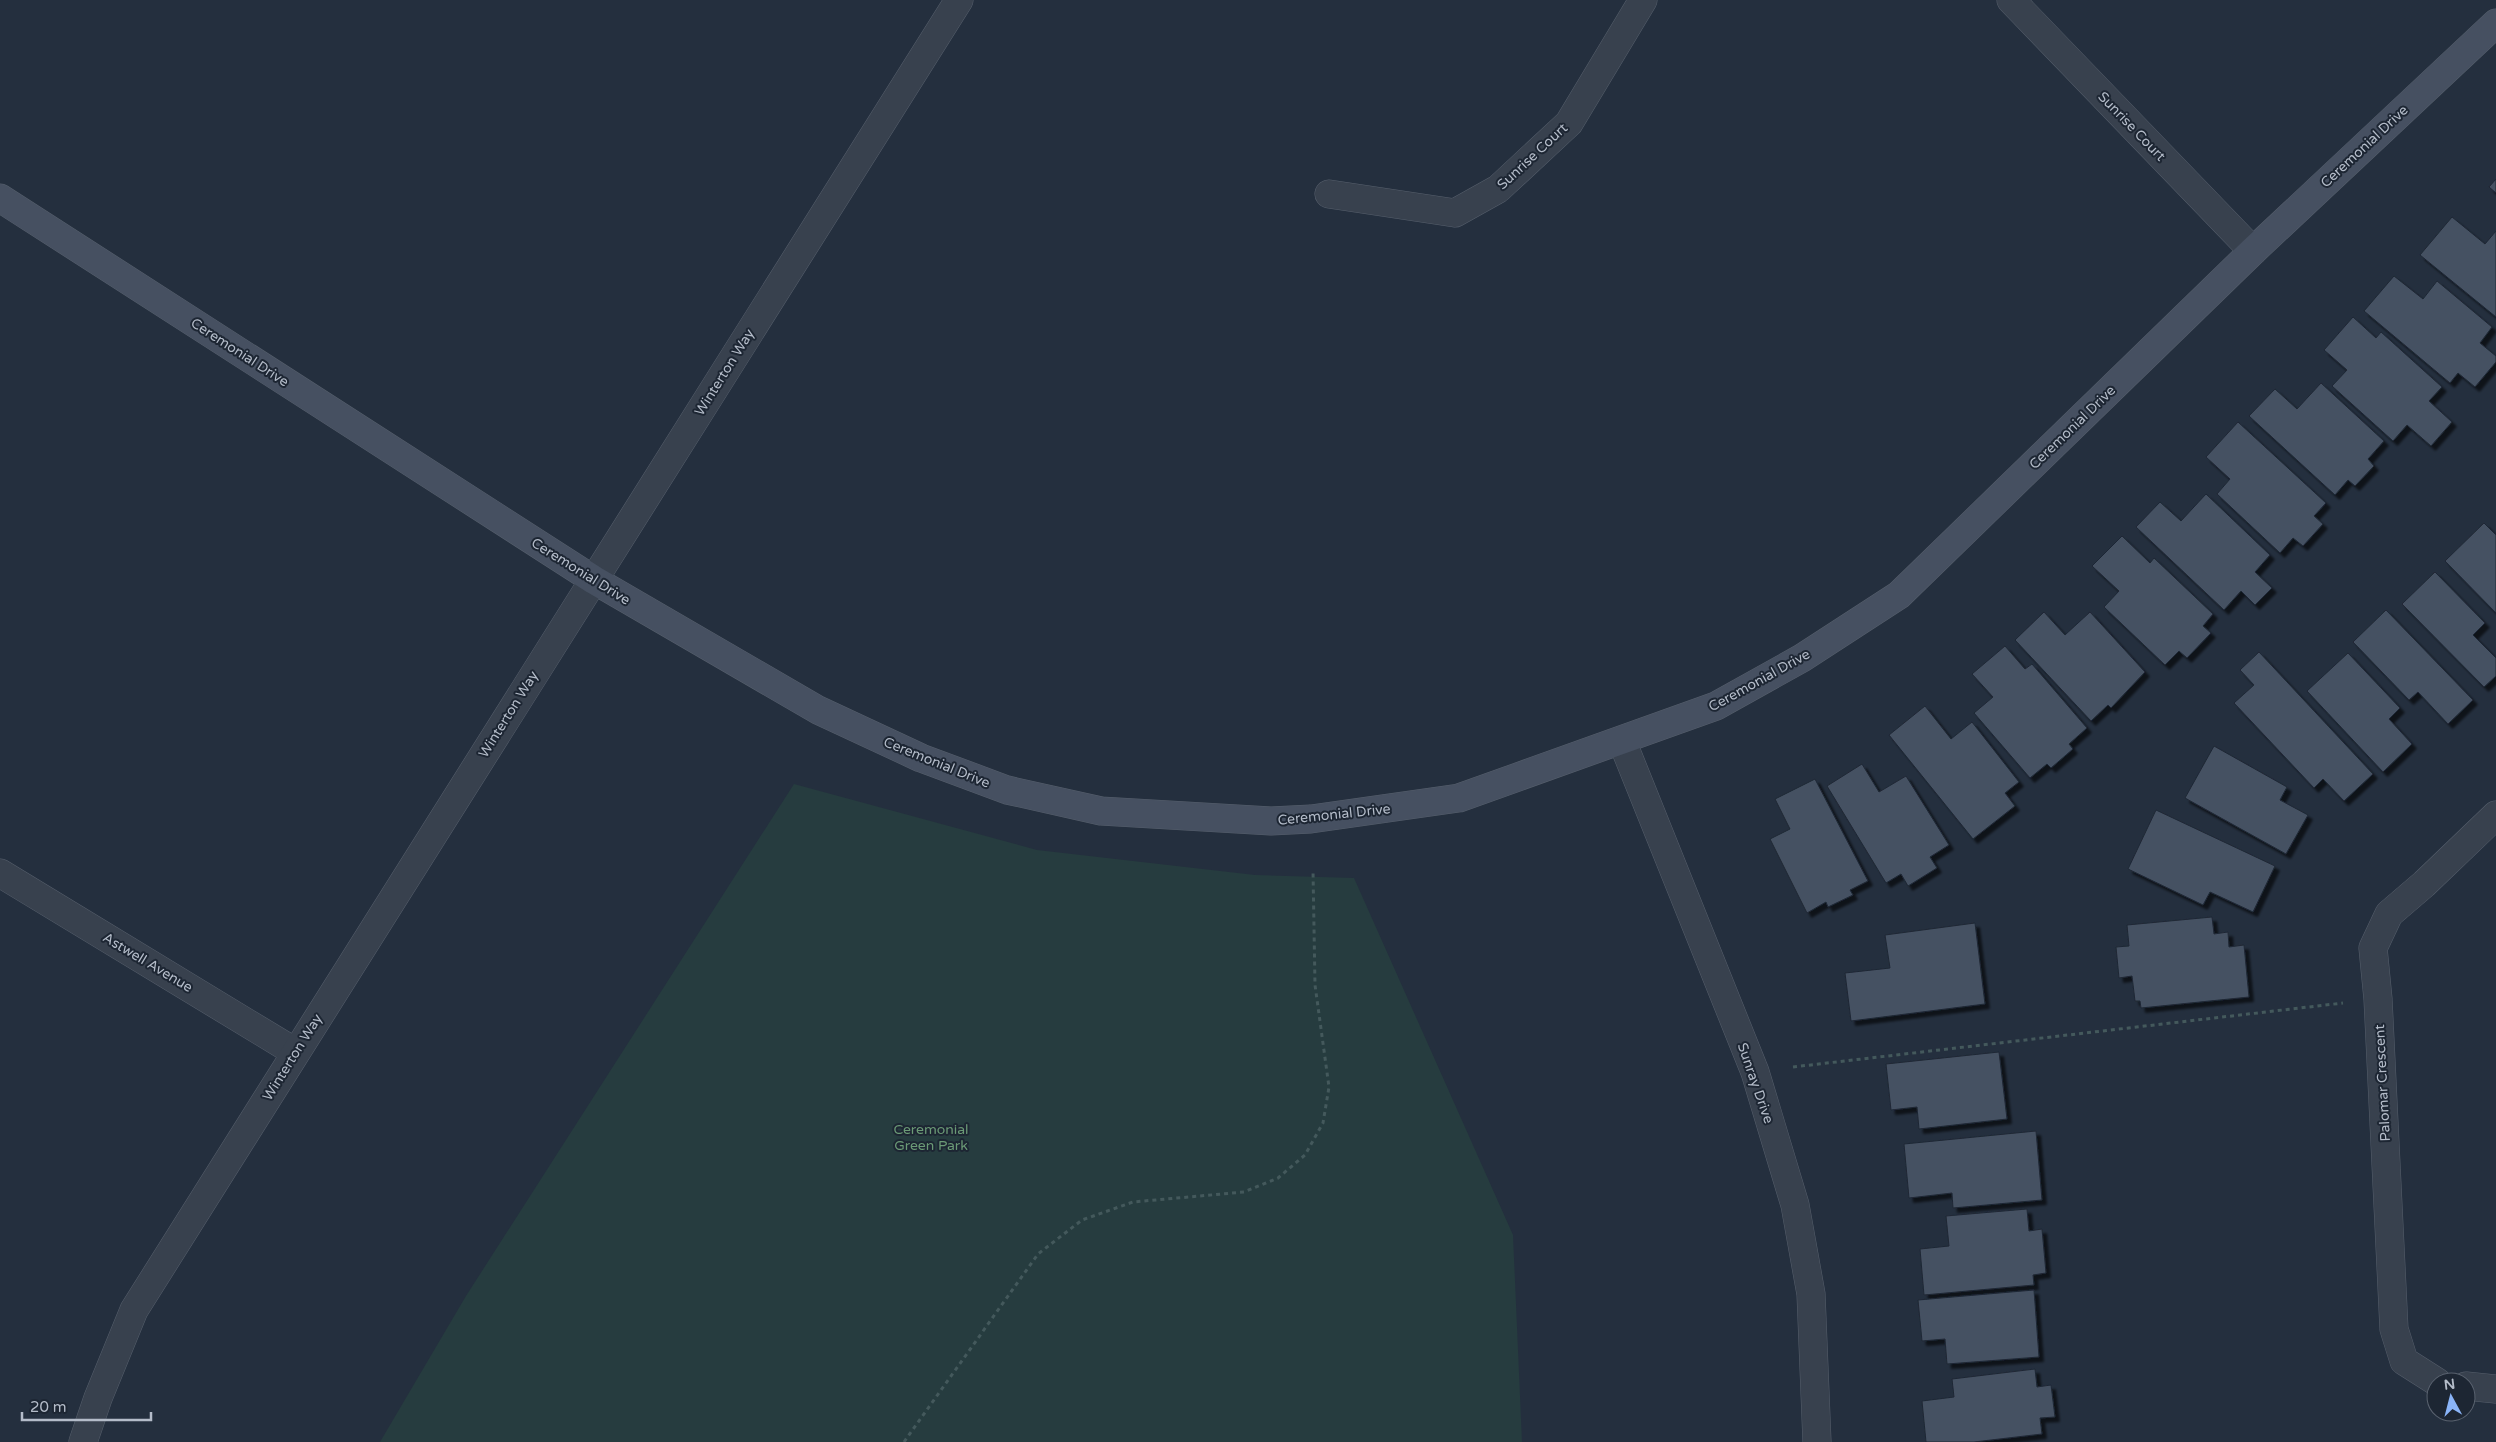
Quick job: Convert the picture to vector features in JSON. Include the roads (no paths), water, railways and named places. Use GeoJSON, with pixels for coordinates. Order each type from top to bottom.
{"type":"FeatureCollection","features":[{"type":"Feature","properties":{"kind":"street","name":"Winterton Way"},"geometry":{"type":"LineString","coordinates":[[83,1442],[98,1398],[134,1310],[959,0]]}},
{"type":"Feature","properties":{"kind":"street","name":"Sunrise Court"},"geometry":{"type":"LineString","coordinates":[[1329,194],[1455,213],[1498,189],[1569,123],[1643,0]]}},
{"type":"Feature","properties":{"kind":"street","name":"Sunrise Court"},"geometry":{"type":"LineString","coordinates":[[2011,0],[2253,251]]}},
{"type":"Feature","properties":{"kind":"street","name":"Ceremonial Drive"},"geometry":{"type":"LineString","coordinates":[[0,198],[594,580],[818,710],[921,758],[1007,790],[1101,811],[1271,821],[1311,819],[1459,798],[1716,706],[1802,658],[1899,595],[2253,251],[2496,23]]}},
{"type":"Feature","properties":{"kind":"street","name":"Sunray Drive"},"geometry":{"type":"LineString","coordinates":[[1622,741],[1755,1072],[1795,1204],[1811,1294],[1817,1442]]}},
{"type":"Feature","properties":{"kind":"street","name":"Palomar Crescent"},"geometry":{"type":"LineString","coordinates":[[2426,1375],[2404,1361],[2394,1329],[2378,999],[2373,948],[2389,914],[2424,884],[2496,816]]}},
{"type":"Feature","properties":{"kind":"street","name":"Astwell Avenue"},"geometry":{"type":"LineString","coordinates":[[0,873],[295,1052]]}},
{"type":"Feature","properties":{"kind":"street"},"geometry":{"type":"LineString","coordinates":[[2476,1387],[2496,1389]]}},
{"type":"Feature","properties":{"kind":"park label","name":"Ceremonial Green Park"},"geometry":{"type":"Point","coordinates":[931,1138]}}]}
